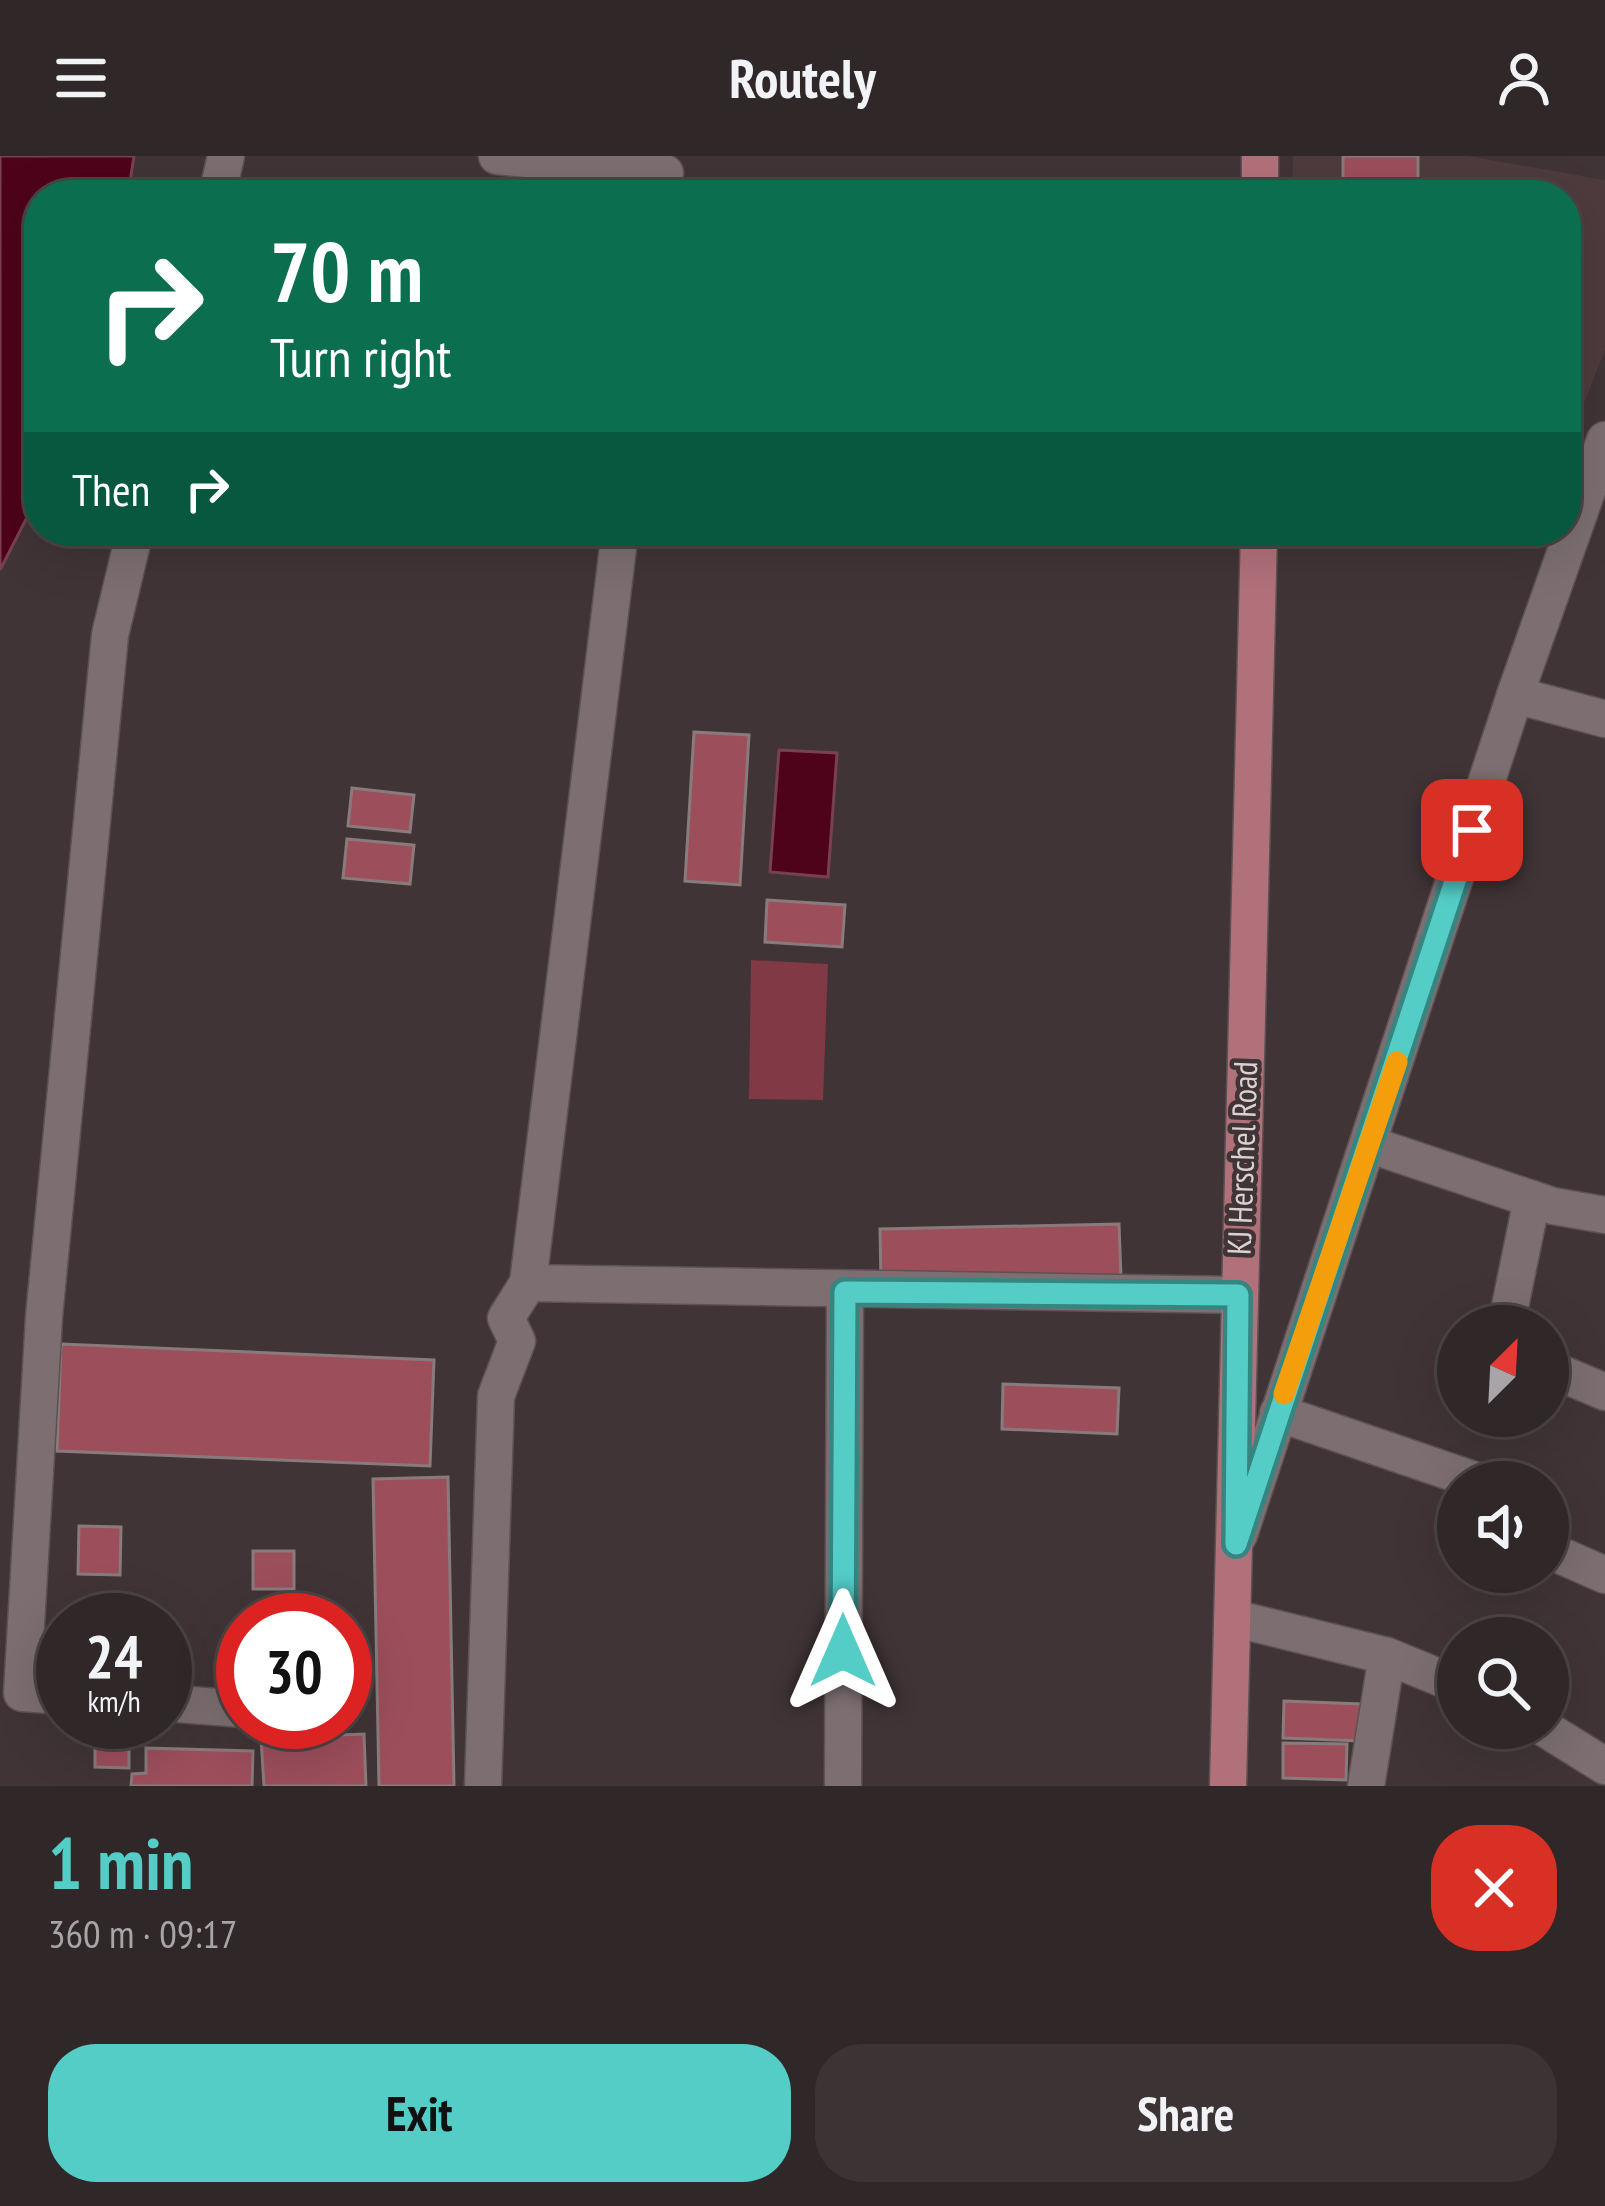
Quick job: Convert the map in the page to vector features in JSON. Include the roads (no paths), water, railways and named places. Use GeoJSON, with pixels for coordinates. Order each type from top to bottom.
{"type":"FeatureCollection","features":[{"type":"Feature","properties":{"kind":"main road","name":"KJ Herschel Road"},"geometry":{"type":"LineString","coordinates":[[1228,1786],[1259,546]]}},
{"type":"Feature","properties":{"kind":"street"},"geometry":{"type":"LineString","coordinates":[[497,156],[665,175]]}},
{"type":"Feature","properties":{"kind":"street"},"geometry":{"type":"LineString","coordinates":[[36,1694],[22,1693],[36,1430],[110,635],[131,546]]}},
{"type":"Feature","properties":{"kind":"street"},"geometry":{"type":"LineString","coordinates":[[483,1786],[496,1396],[518,1341],[506,1318],[528,1283],[618,546]]}},
{"type":"Feature","properties":{"kind":"street"},"geometry":{"type":"LineString","coordinates":[[1236,1544],[1325,1263],[1371,1145],[1561,546]]}},
{"type":"Feature","properties":{"kind":"street"},"geometry":{"type":"LineString","coordinates":[[1515,695],[1605,719]]}},
{"type":"Feature","properties":{"kind":"street"},"geometry":{"type":"LineString","coordinates":[[1371,1145],[1532,1199],[1605,1215]]}},
{"type":"Feature","properties":{"kind":"street"},"geometry":{"type":"LineString","coordinates":[[1510,1305],[1532,1199]]}},
{"type":"Feature","properties":{"kind":"street"},"geometry":{"type":"LineString","coordinates":[[528,1283],[845,1292],[1238,1295]]}},
{"type":"Feature","properties":{"kind":"street"},"geometry":{"type":"LineString","coordinates":[[843,1786],[845,1292]]}},
{"type":"Feature","properties":{"kind":"street"},"geometry":{"type":"LineString","coordinates":[[1569,1377],[1605,1392]]}},
{"type":"Feature","properties":{"kind":"street"},"geometry":{"type":"LineString","coordinates":[[1278,1413],[1437,1467]]}},
{"type":"Feature","properties":{"kind":"street"},"geometry":{"type":"LineString","coordinates":[[1569,1559],[1605,1575]]}},
{"type":"Feature","properties":{"kind":"street"},"geometry":{"type":"LineString","coordinates":[[1233,1618],[1387,1656],[1437,1676]]}},
{"type":"Feature","properties":{"kind":"street"},"geometry":{"type":"LineString","coordinates":[[1366,1786],[1387,1656]]}},
{"type":"Feature","properties":{"kind":"street"},"geometry":{"type":"LineString","coordinates":[[1569,1744],[1605,1766]]}}]}
